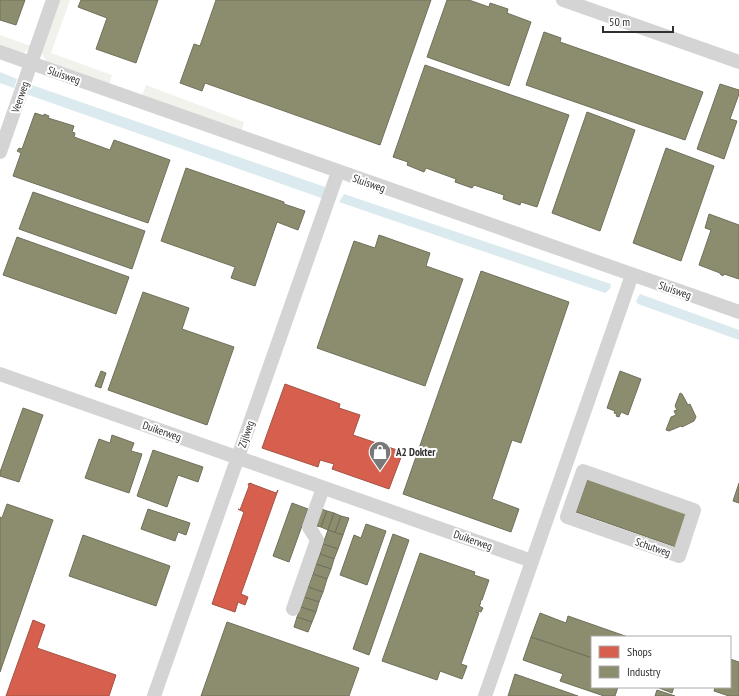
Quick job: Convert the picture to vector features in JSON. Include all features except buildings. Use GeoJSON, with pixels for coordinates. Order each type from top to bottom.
{"type":"FeatureCollection","features":[{"type":"Feature","properties":{"kind":"street","name":"Veerweg"},"geometry":{"type":"LineString","coordinates":[[0,152],[53,0]]}},
{"type":"Feature","properties":{"kind":"street"},"geometry":{"type":"LineString","coordinates":[[563,0],[739,62]]}},
{"type":"Feature","properties":{"kind":"street","name":"Sluisweg"},"geometry":{"type":"LineString","coordinates":[[0,52],[739,312]]}},
{"type":"Feature","properties":{"kind":"street","name":"Zijlweg"},"geometry":{"type":"LineString","coordinates":[[154,696],[338,172]]}},
{"type":"Feature","properties":{"kind":"street"},"geometry":{"type":"LineString","coordinates":[[485,696],[632,275]]}},
{"type":"Feature","properties":{"kind":"street","name":"Duikerweg"},"geometry":{"type":"LineString","coordinates":[[0,374],[532,561]]}},
{"type":"Feature","properties":{"kind":"street","name":"Schutweg"},"geometry":{"type":"LineString","coordinates":[[583,471],[694,510],[679,556],[567,517],[576,491],[583,471]]}},
{"type":"Feature","properties":{"kind":"street"},"geometry":{"type":"LineString","coordinates":[[558,485],[576,491]]}},
{"type":"Feature","properties":{"kind":"street"},"geometry":{"type":"LineString","coordinates":[[293,609],[317,540],[309,526],[323,488]]}},
{"type":"Feature","properties":{"kind":"shaded area"},"geometry":{"type":"Polygon","coordinates":[[[58,0],[70,0],[51,53],[112,75],[109,85],[47,62],[42,54],[41,50],[58,0]]]}},
{"type":"Feature","properties":{"kind":"shaded area"},"geometry":{"type":"Polygon","coordinates":[[[0,35],[31,46],[24,53],[0,47],[0,35]]]}},
{"type":"Feature","properties":{"kind":"shaded area"},"geometry":{"type":"Polygon","coordinates":[[[0,72],[17,79],[14,88],[0,83],[0,72]]]}},
{"type":"Feature","properties":{"kind":"shaded area"},"geometry":{"type":"Polygon","coordinates":[[[29,84],[328,188],[324,199],[26,94],[29,84]]]}},
{"type":"Feature","properties":{"kind":"shaded area"},"geometry":{"type":"Polygon","coordinates":[[[146,85],[244,122],[241,132],[142,96],[146,85]]]}},
{"type":"Feature","properties":{"kind":"shaded area"},"geometry":{"type":"Polygon","coordinates":[[[344,194],[611,284],[610,289],[605,293],[339,202],[344,194]]]}},
{"type":"Feature","properties":{"kind":"shaded area"},"geometry":{"type":"Polygon","coordinates":[[[640,294],[739,330],[739,340],[638,304],[636,301],[640,294]]]}},
{"type":"Feature","properties":{"kind":"place","name":"A2 Dokter"},"geometry":{"type":"Point","coordinates":[380,472]}}]}
